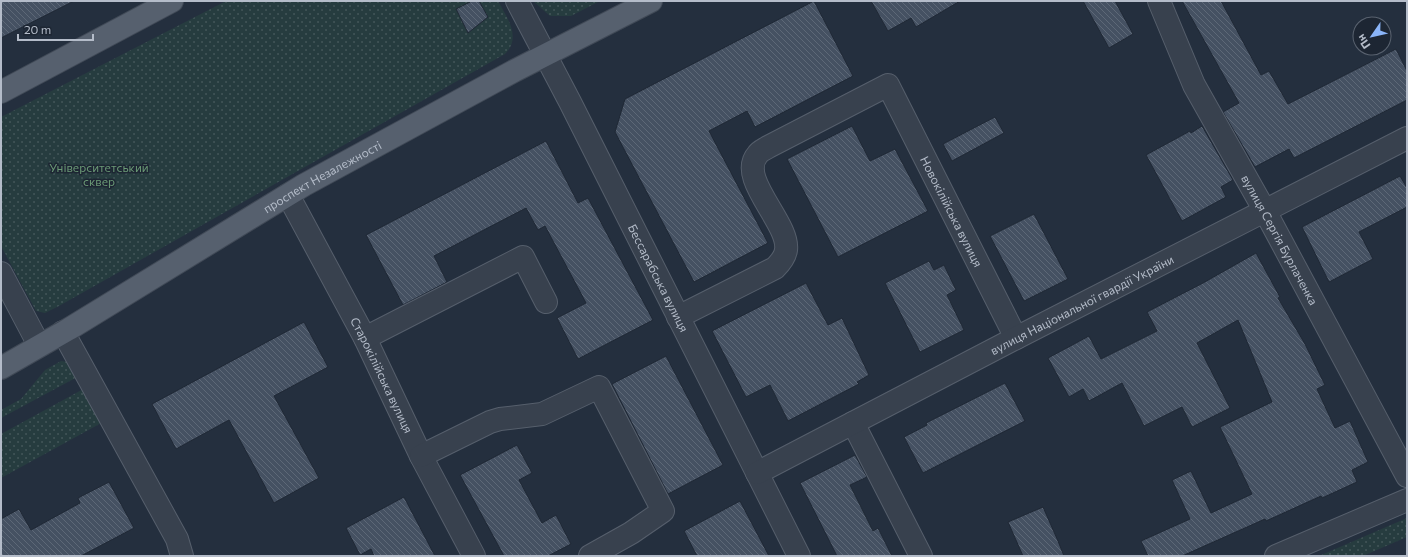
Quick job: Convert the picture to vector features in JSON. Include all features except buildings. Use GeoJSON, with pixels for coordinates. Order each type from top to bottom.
{"type":"FeatureCollection","features":[{"type":"Feature","properties":{"kind":"main road"},"geometry":{"type":"LineString","coordinates":[[1,92],[172,1]]}},
{"type":"Feature","properties":{"kind":"main road","name":"проспект Незалежності"},"geometry":{"type":"LineString","coordinates":[[1,368],[288,196],[514,70],[546,56],[651,1]]}},
{"type":"Feature","properties":{"kind":"street","name":"Бессарабська вулиця"},"geometry":{"type":"LineString","coordinates":[[517,1],[800,556]]}},
{"type":"Feature","properties":{"kind":"street","name":"вулиця Сергія Бурлаченка"},"geometry":{"type":"LineString","coordinates":[[1159,1],[1194,85],[1265,211],[1407,476]]}},
{"type":"Feature","properties":{"kind":"street","name":"Новокілійська вулиця"},"geometry":{"type":"LineString","coordinates":[[678,317],[775,268],[782,260],[786,249],[785,238],[754,179],[752,167],[757,155],[768,147],[888,85],[1016,338]]}},
{"type":"Feature","properties":{"kind":"street","name":"вулиця Національної гвардії України"},"geometry":{"type":"LineString","coordinates":[[757,473],[1016,338],[1407,138]]}},
{"type":"Feature","properties":{"kind":"street","name":"Старокілійська вулиця"},"geometry":{"type":"LineString","coordinates":[[288,196],[365,338],[421,456],[474,556]]}},
{"type":"Feature","properties":{"kind":"street"},"geometry":{"type":"LineString","coordinates":[[365,338],[523,257],[546,302]]}},
{"type":"Feature","properties":{"kind":"street"},"geometry":{"type":"LineString","coordinates":[[1,273],[39,345]]}},
{"type":"Feature","properties":{"kind":"street"},"geometry":{"type":"LineString","coordinates":[[63,332],[177,539],[182,556]]}},
{"type":"Feature","properties":{"kind":"street"},"geometry":{"type":"LineString","coordinates":[[421,456],[490,422],[542,414],[599,388],[663,511],[632,533],[594,555]]}},
{"type":"Feature","properties":{"kind":"street"},"geometry":{"type":"LineString","coordinates":[[853,423],[921,556]]}},
{"type":"Feature","properties":{"kind":"street"},"geometry":{"type":"LineString","coordinates":[[1276,556],[1407,500]]}},
{"type":"Feature","properties":{"kind":"green space","name":"Університетський сквер"},"geometry":{"type":"Polygon","coordinates":[[[226,1],[498,1],[509,21],[513,34],[510,48],[505,54],[59,306],[45,313],[36,311],[1,246],[1,117],[226,1]]]}},
{"type":"Feature","properties":{"kind":"green space"},"geometry":{"type":"Polygon","coordinates":[[[533,1],[600,1],[571,16],[550,16],[533,1]]]}},
{"type":"Feature","properties":{"kind":"green space"},"geometry":{"type":"Polygon","coordinates":[[[61,361],[69,362],[81,375],[1,418],[1,410],[21,399],[45,370],[61,361]]]}},
{"type":"Feature","properties":{"kind":"green space"},"geometry":{"type":"Polygon","coordinates":[[[87,387],[105,421],[1,478],[1,434],[87,387]]]}},
{"type":"Feature","properties":{"kind":"green space"},"geometry":{"type":"Polygon","coordinates":[[[1407,518],[1407,537],[1363,556],[1319,556],[1407,518]]]}}]}
